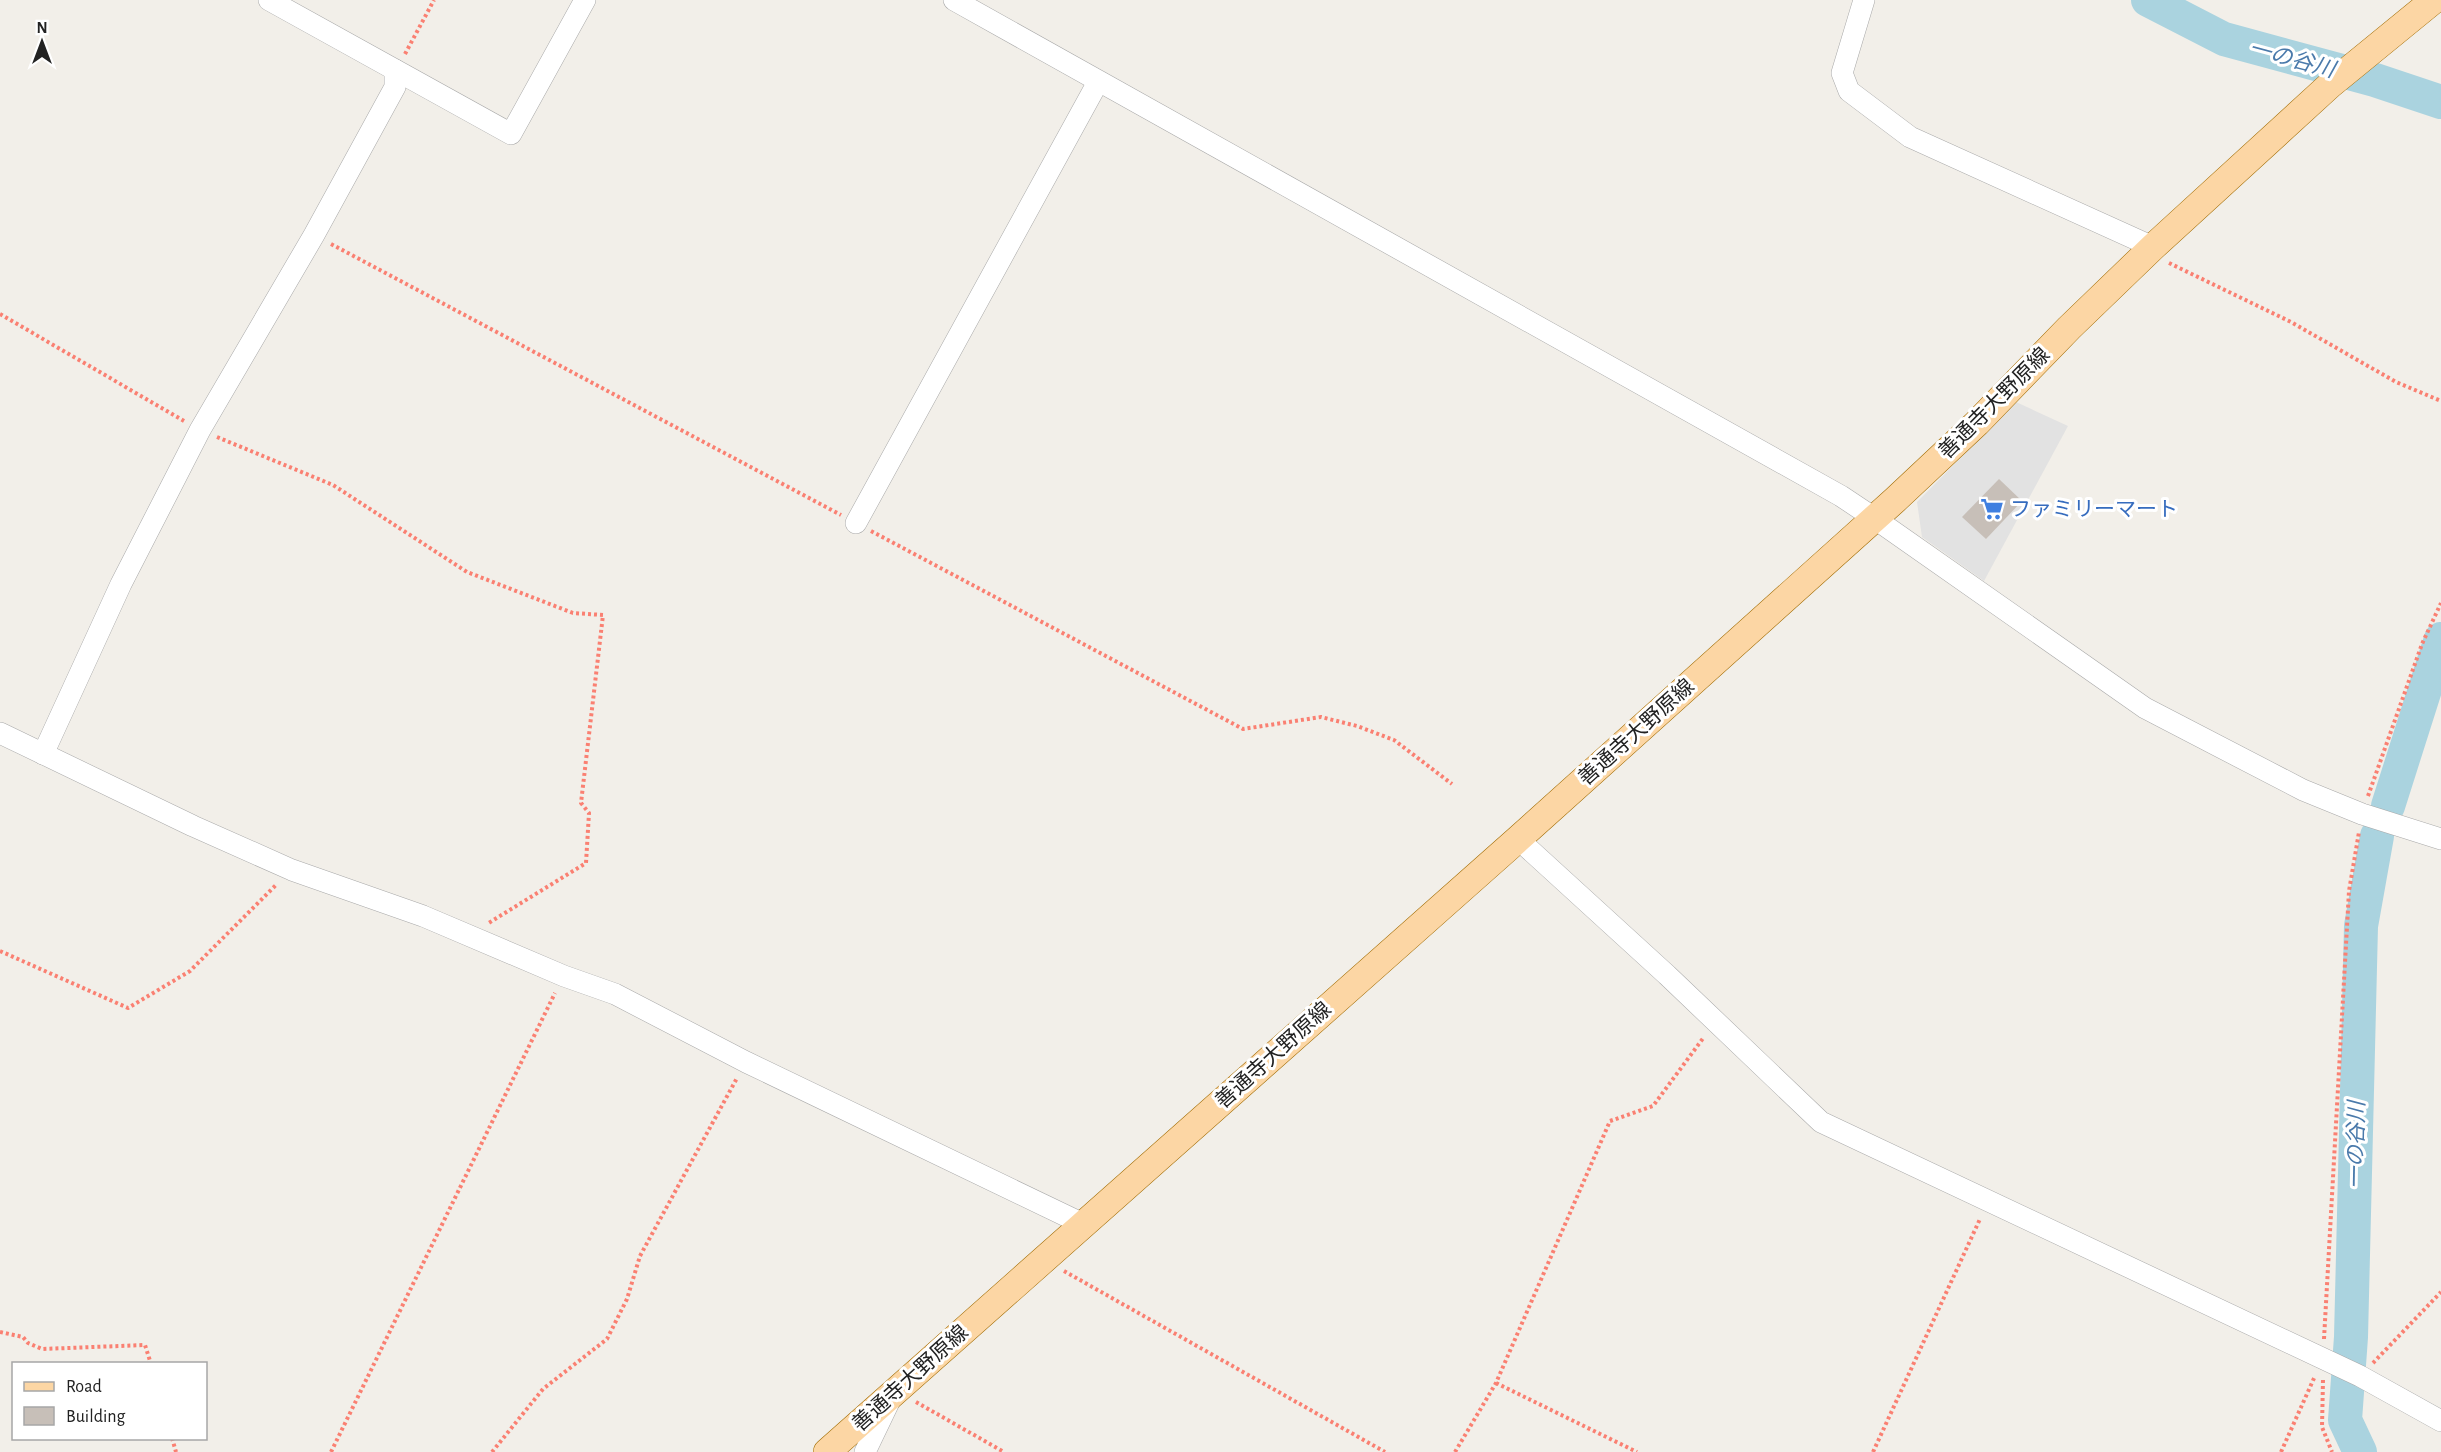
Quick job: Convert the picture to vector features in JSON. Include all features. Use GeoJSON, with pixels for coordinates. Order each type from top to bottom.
{"type":"FeatureCollection","features":[{"type":"Feature","properties":{"kind":"main road","name":"善通寺大野原線"},"geometry":{"type":"LineString","coordinates":[[827,1452],[1045,1260],[1874,518],[1977,423],[2069,328],[2153,247],[2330,85],[2434,0]]}},
{"type":"Feature","properties":{"kind":"street"},"geometry":{"type":"LineString","coordinates":[[269,0],[511,134],[585,0]]}},
{"type":"Feature","properties":{"kind":"street"},"geometry":{"type":"LineString","coordinates":[[954,0],[1830,491],[1874,518],[2145,708],[2302,790],[2362,814],[2441,839]]}},
{"type":"Feature","properties":{"kind":"street"},"geometry":{"type":"LineString","coordinates":[[1864,0],[1842,73],[1849,91],[1910,137],[2153,247]]}},
{"type":"Feature","properties":{"kind":"street"},"geometry":{"type":"LineString","coordinates":[[43,754],[121,584],[200,430],[314,235],[395,87],[395,70]]}},
{"type":"Feature","properties":{"kind":"street"},"geometry":{"type":"LineString","coordinates":[[856,523],[1098,82]]}},
{"type":"Feature","properties":{"kind":"street"},"geometry":{"type":"LineString","coordinates":[[0,733],[193,826],[292,870],[470,935],[564,976],[615,994],[746,1062],[1083,1224]]}},
{"type":"Feature","properties":{"kind":"street"},"geometry":{"type":"LineString","coordinates":[[1518,838],[1821,1122],[2360,1376],[2441,1421]]}},
{"type":"Feature","properties":{"kind":"street"},"geometry":{"type":"LineString","coordinates":[[865,1452],[895,1390]]}},
{"type":"Feature","properties":{"kind":"path"},"geometry":{"type":"LineString","coordinates":[[395,70],[434,0]]}},
{"type":"Feature","properties":{"kind":"path"},"geometry":{"type":"LineString","coordinates":[[314,235],[1243,729],[1321,717],[1358,726],[1394,740],[1452,784]]}},
{"type":"Feature","properties":{"kind":"path"},"geometry":{"type":"LineString","coordinates":[[2153,247],[2168,262],[2291,322],[2396,382],[2441,401]]}},
{"type":"Feature","properties":{"kind":"path"},"geometry":{"type":"LineString","coordinates":[[0,314],[200,430],[333,485],[467,572],[573,613],[603,615],[581,803],[588,813],[586,863],[470,935]]}},
{"type":"Feature","properties":{"kind":"path"},"geometry":{"type":"LineString","coordinates":[[2332,1452],[2322,1427],[2323,1359],[2349,891],[2362,814],[2422,644],[2441,603]]}},
{"type":"Feature","properties":{"kind":"path"},"geometry":{"type":"LineString","coordinates":[[0,951],[128,1008],[190,971],[292,870]]}},
{"type":"Feature","properties":{"kind":"path"},"geometry":{"type":"LineString","coordinates":[[331,1452],[564,976]]}},
{"type":"Feature","properties":{"kind":"path"},"geometry":{"type":"LineString","coordinates":[[1455,1452],[1496,1383],[1610,1121],[1653,1106],[1714,1023]]}},
{"type":"Feature","properties":{"kind":"path"},"geometry":{"type":"LineString","coordinates":[[492,1452],[543,1389],[608,1339],[627,1299],[640,1256],[746,1062]]}},
{"type":"Feature","properties":{"kind":"path"},"geometry":{"type":"LineString","coordinates":[[1873,1452],[1988,1202]]}},
{"type":"Feature","properties":{"kind":"path"},"geometry":{"type":"LineString","coordinates":[[1045,1260],[1385,1452]]}},
{"type":"Feature","properties":{"kind":"path"},"geometry":{"type":"LineString","coordinates":[[2360,1376],[2441,1292]]}},
{"type":"Feature","properties":{"kind":"path"},"geometry":{"type":"LineString","coordinates":[[0,1332],[23,1337],[28,1343],[42,1349],[146,1345],[150,1362]]}},
{"type":"Feature","properties":{"kind":"path"},"geometry":{"type":"LineString","coordinates":[[2281,1452],[2323,1359]]}},
{"type":"Feature","properties":{"kind":"path"},"geometry":{"type":"LineString","coordinates":[[1496,1383],[1637,1452]]}},
{"type":"Feature","properties":{"kind":"path"},"geometry":{"type":"LineString","coordinates":[[895,1390],[1004,1452]]}},
{"type":"Feature","properties":{"kind":"shaded area"},"geometry":{"type":"Polygon","coordinates":[[[2016,402],[2068,426],[1984,581],[1922,537],[1917,502],[2016,402]]]}},
{"type":"Feature","properties":{"kind":"building","name":"ファミリーマート"},"geometry":{"type":"Polygon","coordinates":[[[1999,479],[2022,501],[1986,539],[1962,517],[1999,479]]]}},
{"type":"Feature","properties":{"kind":"waterway","name":"一の谷川"},"geometry":{"type":"LineString","coordinates":[[2148,0],[2224,39],[2375,80],[2441,102]]}},
{"type":"Feature","properties":{"kind":"waterway","name":"一の谷川"},"geometry":{"type":"LineString","coordinates":[[2388,806],[2441,639]]}},
{"type":"Feature","properties":{"kind":"waterway","name":"一の谷川"},"geometry":{"type":"LineString","coordinates":[[2360,1452],[2345,1420],[2351,1337],[2361,926],[2377,836]]}},
{"type":"Feature","properties":{"kind":"place","name":"ファミリーマート"},"geometry":{"type":"Point","coordinates":[1992,509]}}]}
